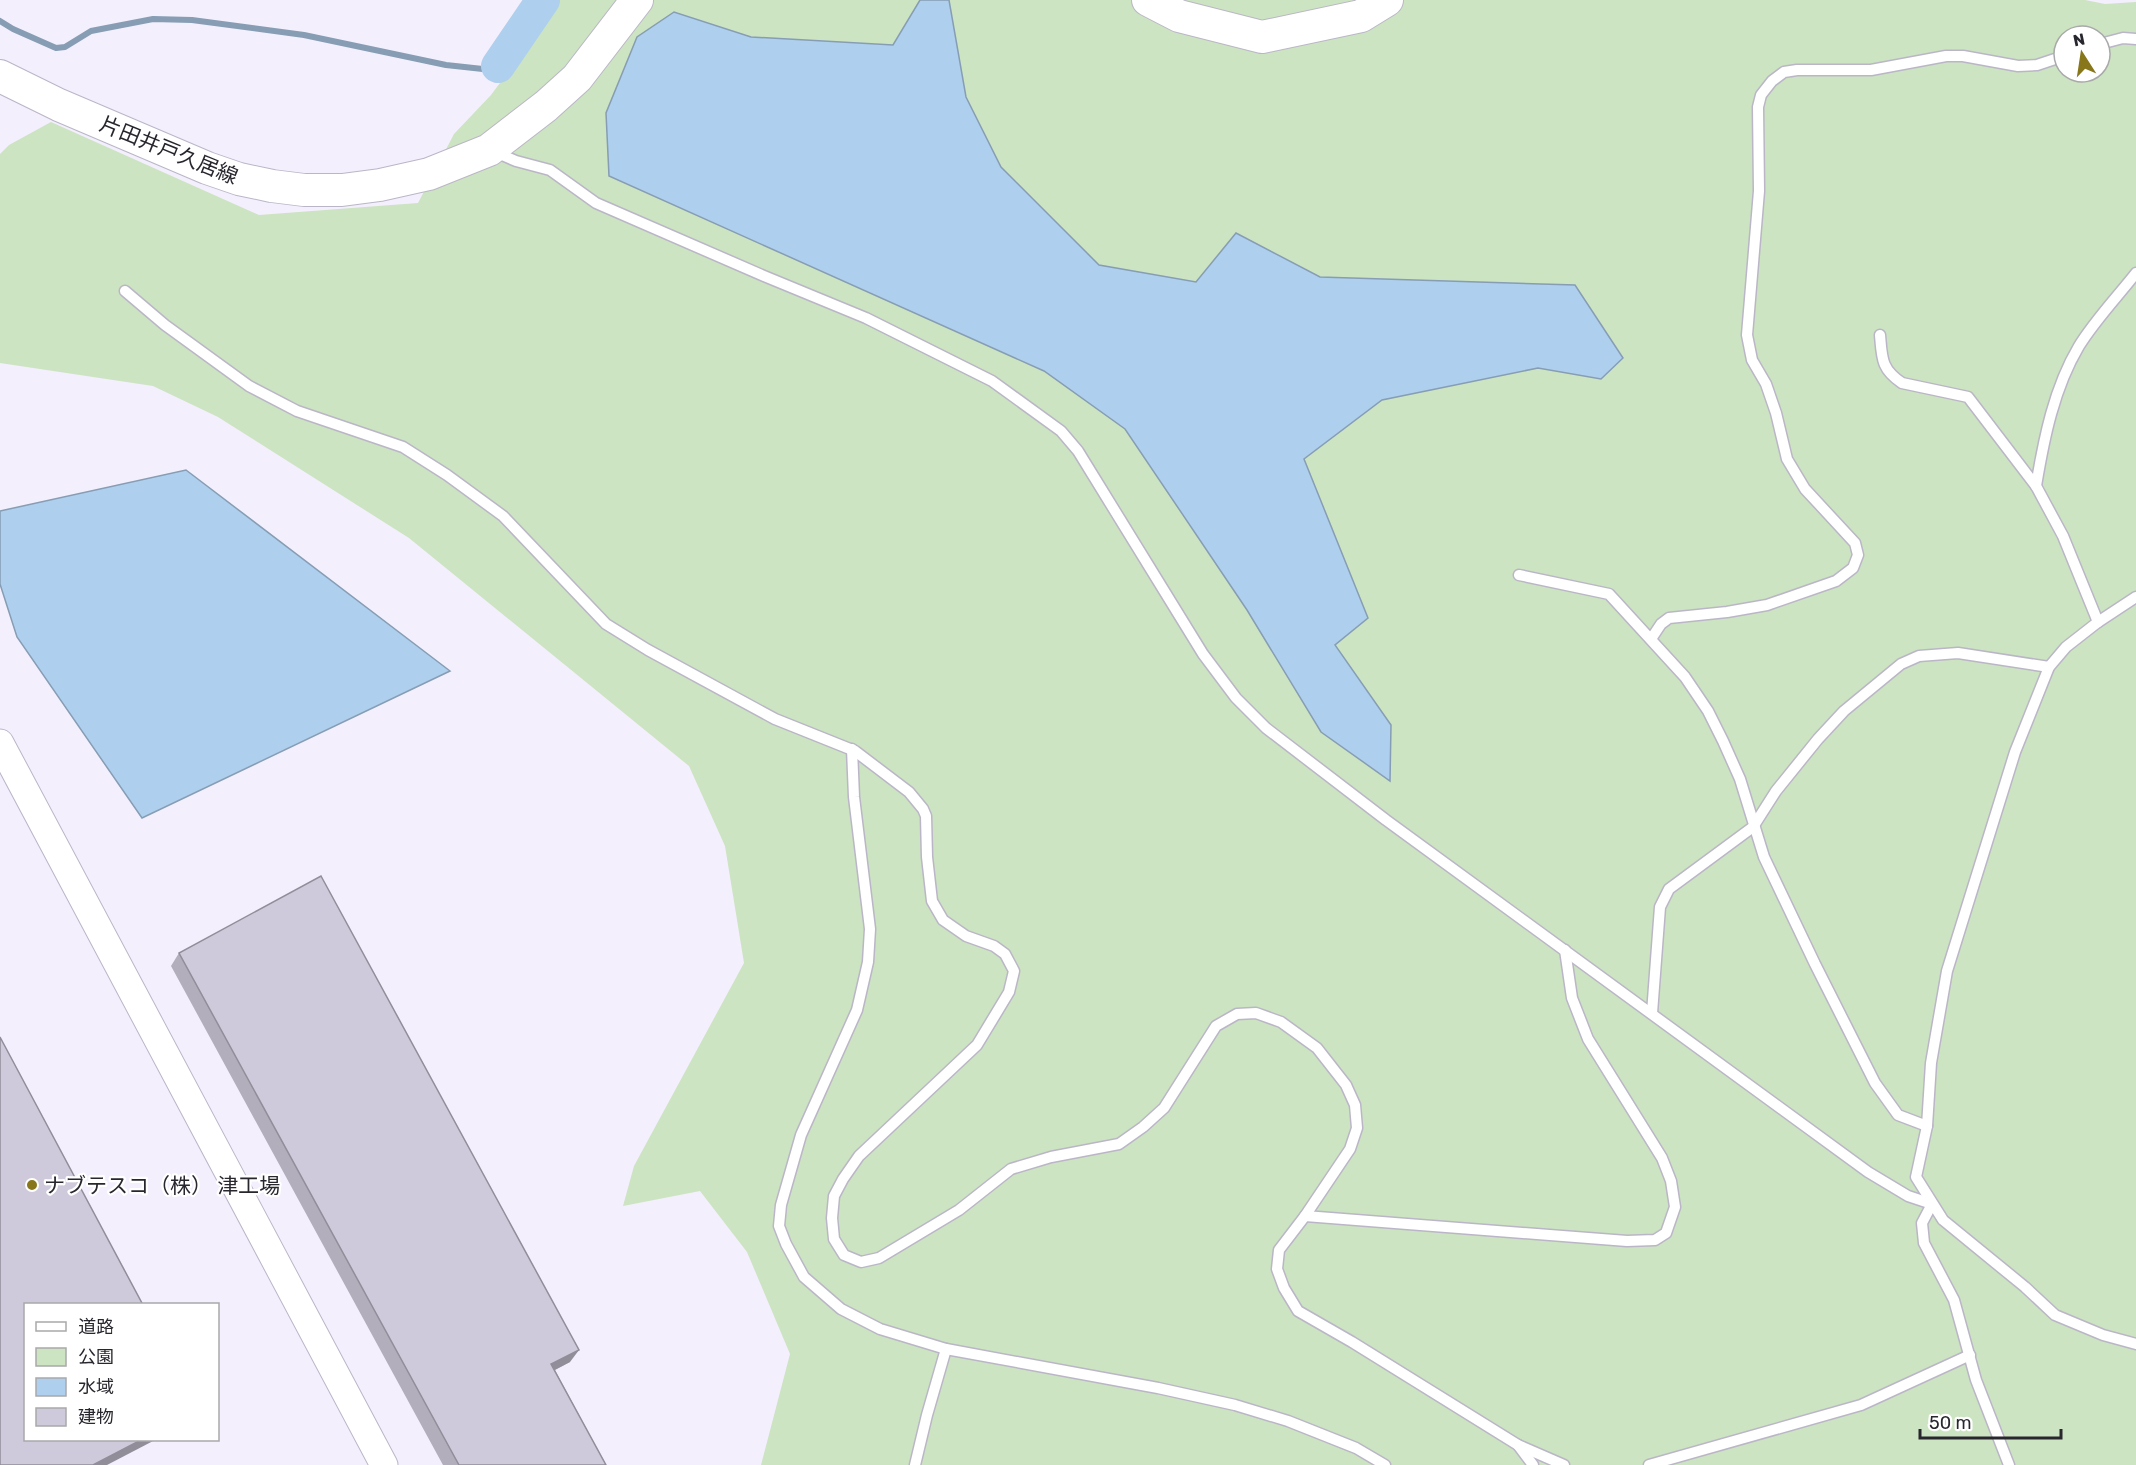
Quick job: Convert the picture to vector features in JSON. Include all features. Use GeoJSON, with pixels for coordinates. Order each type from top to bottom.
{"type":"FeatureCollection","features":[{"type":"Feature","properties":{"kind":"main road","name":"片田井戸久居線"},"geometry":{"type":"LineString","coordinates":[[0,76],[59,105],[207,168],[239,179],[272,186],[323,190],[380,185],[429,174],[489,150],[546,106],[577,78],[637,0]]}},
{"type":"Feature","properties":{"kind":"main road"},"geometry":{"type":"LineString","coordinates":[[1148,0],[1179,16],[1262,37],[1361,16],[1387,0]]}},
{"type":"Feature","properties":{"kind":"street"},"geometry":{"type":"LineString","coordinates":[[0,743],[384,1465]]}},
{"type":"Feature","properties":{"kind":"lane"},"geometry":{"type":"LineString","coordinates":[[2112,41],[2123,38],[2136,39]]}},
{"type":"Feature","properties":{"kind":"lane"},"geometry":{"type":"LineString","coordinates":[[1651,639],[1661,624],[1669,618],[1767,605],[1836,581],[1853,568],[1858,555],[1855,543],[1804,489],[1787,459],[1776,413],[1766,384],[1752,360],[1747,335],[1759,191],[1758,107],[1761,95],[1772,81],[1784,72],[1797,70],[1872,70],[1946,56],[1963,56],[2018,66],[2037,65],[2052,60]]}},
{"type":"Feature","properties":{"kind":"lane"},"geometry":{"type":"LineString","coordinates":[[489,150],[516,161],[550,170],[596,203],[753,272],[866,318],[992,381],[1061,431],[1078,451],[1203,654],[1236,698],[1266,728],[1386,820],[1868,1172],[1908,1197],[1932,1204]]}},
{"type":"Feature","properties":{"kind":"lane"},"geometry":{"type":"LineString","coordinates":[[2036,486],[2044,440],[2064,377],[2080,345],[2136,273]]}},
{"type":"Feature","properties":{"kind":"lane"},"geometry":{"type":"LineString","coordinates":[[124,291],[165,325],[249,386],[297,411],[402,447],[447,475],[503,516],[606,624],[648,650],[775,719],[852,749],[909,792],[923,809],[926,816],[927,857],[932,901],[943,920],[966,936],[994,946],[1005,954],[1014,971],[1009,992],[977,1045],[859,1156],[843,1179],[834,1196],[832,1218],[834,1239],[844,1256],[861,1262],[879,1258],[959,1209],[1011,1169],[1051,1157],[1119,1144],[1164,1108],[1216,1026],[1237,1014],[1256,1013],[1281,1022],[1317,1048],[1346,1084],[1355,1105],[1357,1128],[1350,1149],[1279,1250],[1277,1269],[1284,1288],[1298,1311],[1518,1445],[1564,1465]]}},
{"type":"Feature","properties":{"kind":"lane"},"geometry":{"type":"LineString","coordinates":[[1880,335],[1882,358],[1887,371],[1902,382],[1968,397],[2036,486],[2064,536],[2098,622]]}},
{"type":"Feature","properties":{"kind":"lane"},"geometry":{"type":"LineString","coordinates":[[1519,575],[1609,594],[1685,677],[1708,711],[1740,779],[1764,857],[1875,1083],[1898,1114],[1927,1126]]}},
{"type":"Feature","properties":{"kind":"lane"},"geometry":{"type":"LineString","coordinates":[[2136,597],[2066,647],[2049,667],[2015,752],[1947,971],[1931,1064],[1927,1126],[1916,1177],[1943,1220],[2025,1287],[2055,1315],[2103,1335],[2136,1344]]}},
{"type":"Feature","properties":{"kind":"lane"},"geometry":{"type":"LineString","coordinates":[[1652,1013],[1660,907],[1669,889],[1753,827],[1776,791],[1844,711],[1900,664],[1919,656],[1958,653],[2049,667]]}},
{"type":"Feature","properties":{"kind":"lane"},"geometry":{"type":"LineString","coordinates":[[852,749],[854,796],[870,929],[868,962],[857,1010],[801,1136],[781,1205],[779,1226],[804,1277],[841,1309],[880,1329],[946,1349],[1158,1388],[1235,1406],[1288,1421],[1346,1444],[1385,1465]]}},
{"type":"Feature","properties":{"kind":"lane"},"geometry":{"type":"LineString","coordinates":[[1305,1216],[1627,1241],[1655,1240],[1666,1233],[1675,1207],[1671,1181],[1662,1158],[1588,1039],[1572,998],[1564,950]]}},
{"type":"Feature","properties":{"kind":"lane"},"geometry":{"type":"LineString","coordinates":[[1932,1204],[1922,1223],[1924,1243],[1954,1300],[1976,1380],[2009,1465]]}},
{"type":"Feature","properties":{"kind":"lane"},"geometry":{"type":"LineString","coordinates":[[915,1465],[946,1349]]}},
{"type":"Feature","properties":{"kind":"lane"},"geometry":{"type":"LineString","coordinates":[[1649,1465],[1861,1405],[1970,1355]]}},
{"type":"Feature","properties":{"kind":"lane"},"geometry":{"type":"LineString","coordinates":[[1518,1445],[1533,1465]]}},
{"type":"Feature","properties":{"kind":"green space"},"geometry":{"type":"Polygon","coordinates":[[[535,0],[920,0],[893,45],[751,37],[674,12],[1045,371],[1125,429],[1247,610],[1321,732],[1391,725],[1335,645],[1368,618],[1304,459],[1382,400],[1538,368],[1601,379],[1623,357],[1575,285],[1320,277],[1236,233],[1196,282],[1099,265],[1001,167],[966,97],[949,0],[2085,0],[2105,4],[2136,2],[2136,1465],[761,1465],[790,1354],[747,1252],[700,1191],[623,1206],[634,1166],[744,963],[725,846],[689,766],[409,538],[218,417],[153,386],[0,363],[0,154],[9,145],[51,122],[259,215],[418,203],[454,134],[491,95],[550,16],[535,0]]]}},
{"type":"Feature","properties":{"kind":"water"},"geometry":{"type":"Polygon","coordinates":[[[920,0],[949,0],[966,97],[1001,167],[1099,265],[1196,282],[1236,233],[1320,277],[1575,285],[1623,358],[1601,379],[1538,368],[1382,400],[1304,459],[1368,618],[1335,645],[1391,725],[1390,781],[1321,732],[1247,610],[1125,429],[1044,371],[609,176],[606,113],[637,37],[674,12],[751,37],[893,45],[920,0]]]}},
{"type":"Feature","properties":{"kind":"water"},"geometry":{"type":"Polygon","coordinates":[[[186,470],[450,671],[142,818],[17,637],[0,584],[0,511],[186,470]]]}},
{"type":"Feature","properties":{"kind":"building"},"geometry":{"type":"Polygon","coordinates":[[[321,876],[579,1350],[551,1364],[606,1465],[459,1465],[179,953],[321,876]]]}},
{"type":"Feature","properties":{"kind":"building","name":"ナブテスコ（株） 津工場"},"geometry":{"type":"Polygon","coordinates":[[[0,1037],[142,1303],[24,1303],[24,1441],[139,1441],[93,1465],[0,1465],[0,1037]]]}},
{"type":"Feature","properties":{"kind":"waterway"},"geometry":{"type":"LineString","coordinates":[[498,66],[543,0]]}},
{"type":"Feature","properties":{"kind":"waterway"},"geometry":{"type":"LineString","coordinates":[[0,21],[56,48],[65,47],[91,31],[153,19],[192,20],[304,35],[446,65],[492,70],[498,66]]}},
{"type":"Feature","properties":{"kind":"place","name":"ナブテスコ（株） 津工場"},"geometry":{"type":"Point","coordinates":[32,1185]}}]}
